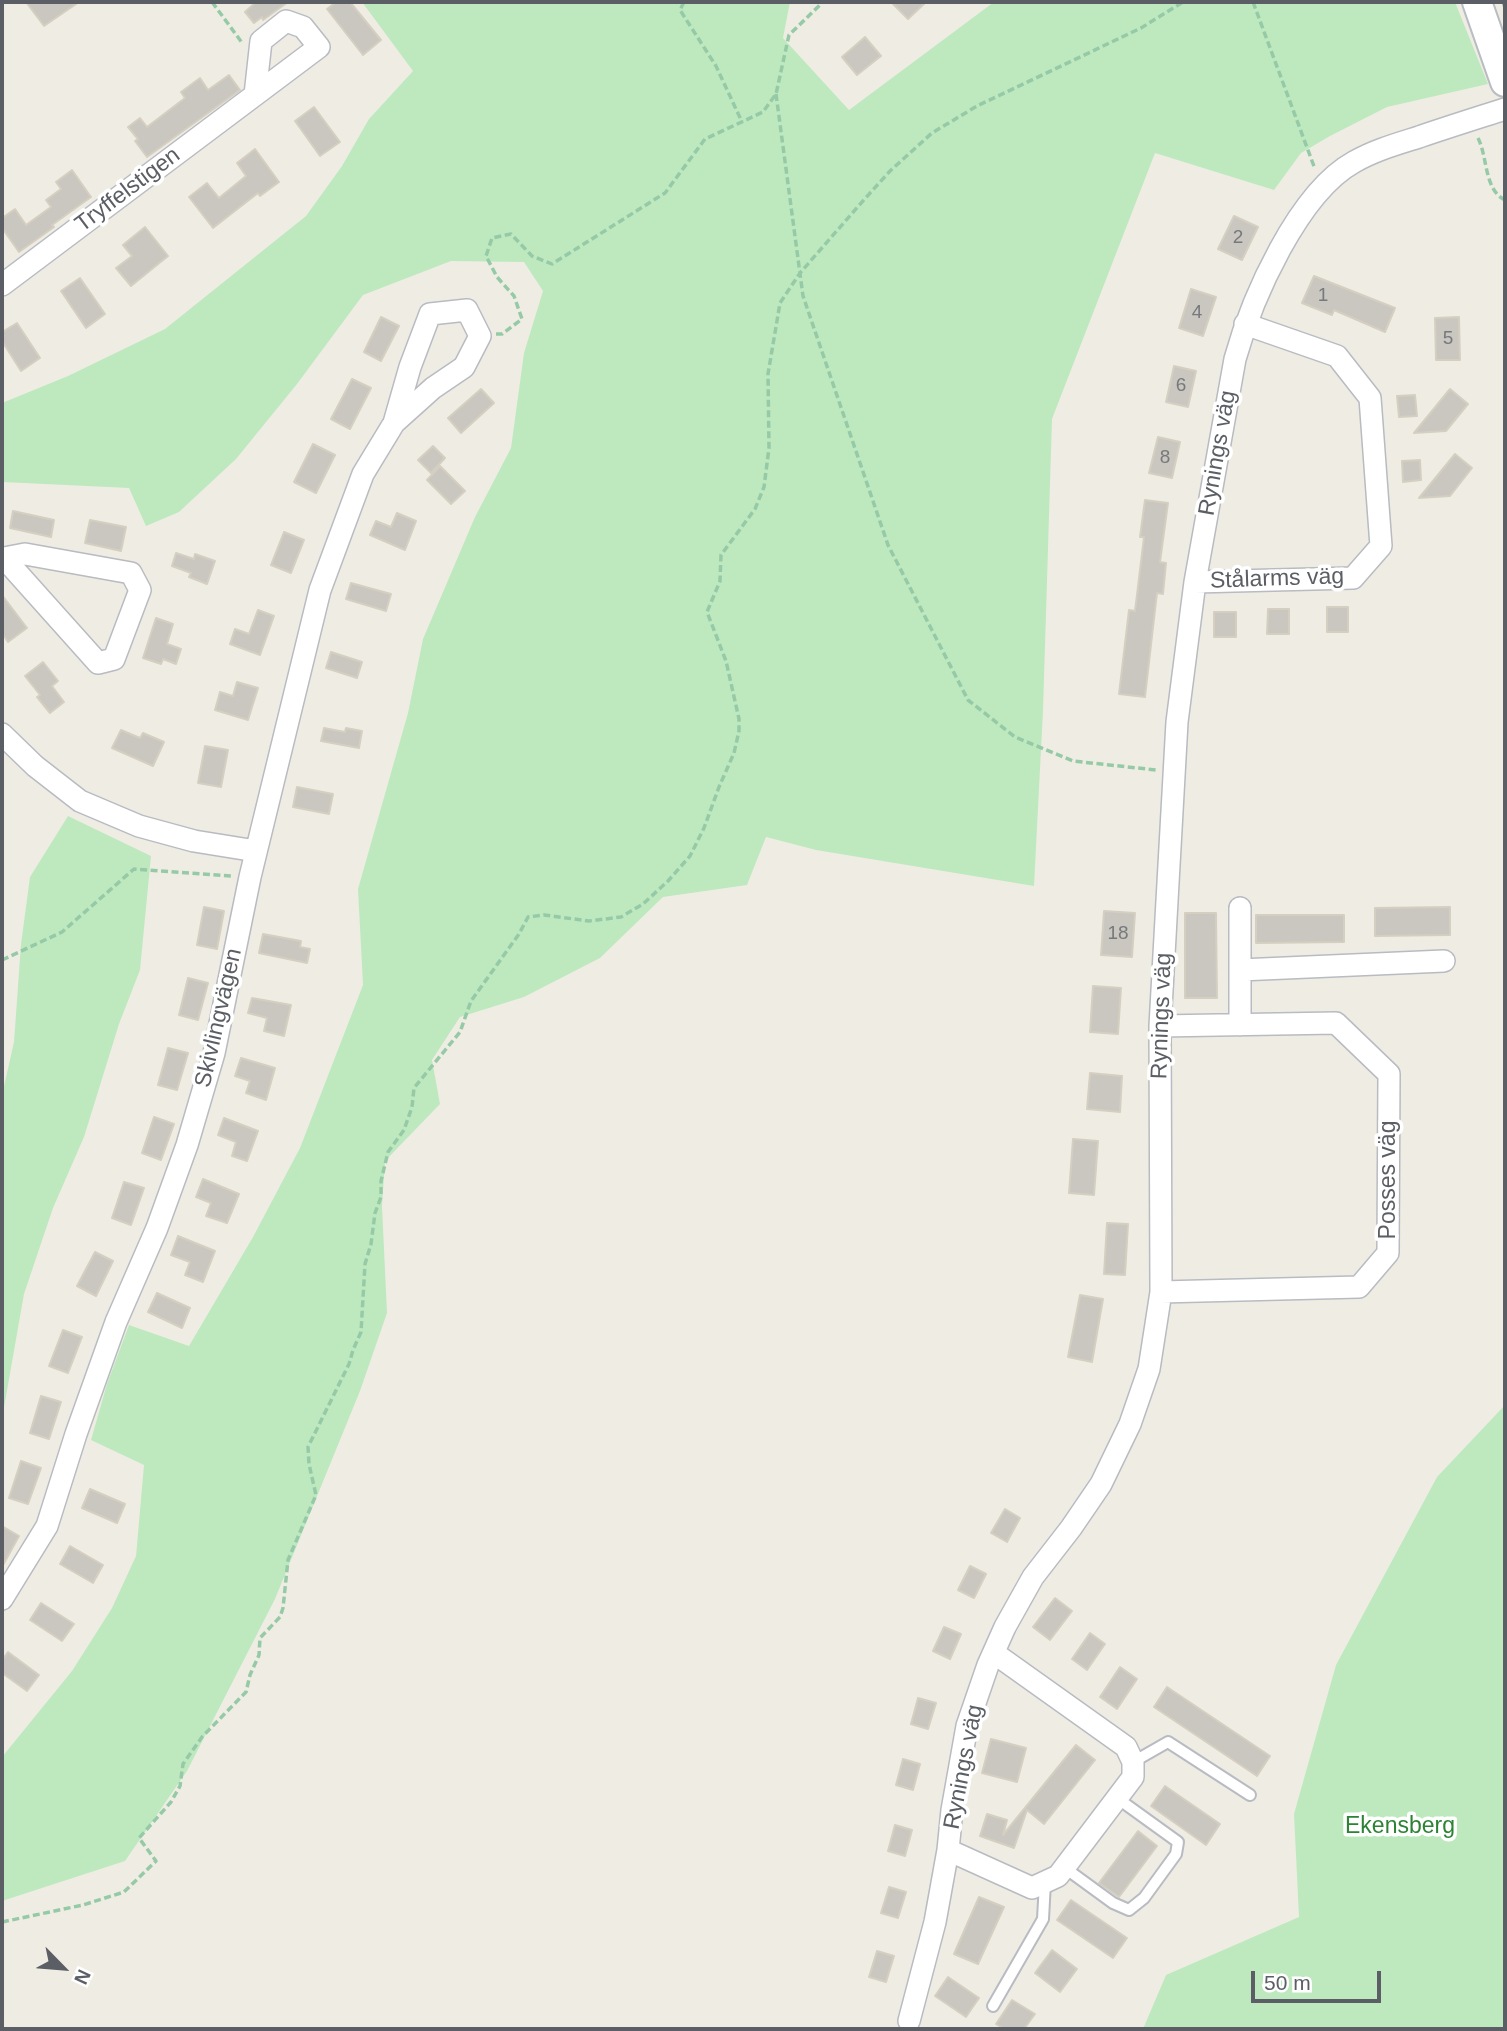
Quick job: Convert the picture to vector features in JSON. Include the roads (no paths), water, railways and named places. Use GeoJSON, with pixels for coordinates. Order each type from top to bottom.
{"type":"FeatureCollection","features":[{"type":"Feature","properties":{"kind":"main road"},"geometry":{"type":"LineString","coordinates":[[1477,2],[1505,82]]}},
{"type":"Feature","properties":{"kind":"street","name":"Tryffelstigen"},"geometry":{"type":"LineString","coordinates":[[2,285],[319,47],[303,27],[286,21],[261,41],[255,95]]}},
{"type":"Feature","properties":{"kind":"street","name":"Rynings väg"},"geometry":{"type":"LineString","coordinates":[[909,2021],[935,1922],[967,1726],[988,1665],[1005,1627],[1033,1577],[1101,1485],[1130,1424],[1149,1368],[1161,1292],[1160,1026],[1177,722],[1195,582],[1235,359],[1245,324],[1304,208],[1329,182],[1352,163],[1376,151],[1505,108]]}},
{"type":"Feature","properties":{"kind":"street","name":"Skivlingvägen"},"geometry":{"type":"LineString","coordinates":[[2,1599],[47,1526],[116,1322],[157,1228],[187,1145],[214,1053],[250,877],[320,590],[363,474],[394,423],[410,366],[430,314],[467,310],[480,336],[464,367],[433,388],[394,423]]}},
{"type":"Feature","properties":{"kind":"street","name":"Stålarms väg"},"geometry":{"type":"LineString","coordinates":[[1195,582],[1353,578],[1381,546],[1370,398],[1337,356],[1245,324]]}},
{"type":"Feature","properties":{"kind":"street"},"geometry":{"type":"LineString","coordinates":[[25,554],[131,573],[140,590],[114,659],[98,663],[3,558],[25,554]]}},
{"type":"Feature","properties":{"kind":"street"},"geometry":{"type":"LineString","coordinates":[[2,734],[35,766],[79,801],[139,826],[194,841],[256,851]]}},
{"type":"Feature","properties":{"kind":"street"},"geometry":{"type":"LineString","coordinates":[[1240,908],[1240,1025]]}},
{"type":"Feature","properties":{"kind":"street"},"geometry":{"type":"LineString","coordinates":[[1240,970],[1444,961]]}},
{"type":"Feature","properties":{"kind":"street","name":"Posses väg"},"geometry":{"type":"LineString","coordinates":[[1160,1026],[1336,1023],[1389,1074],[1388,1253],[1359,1287],[1161,1292]]}},
{"type":"Feature","properties":{"kind":"street"},"geometry":{"type":"LineString","coordinates":[[948,1850],[1032,1888],[1058,1877],[1133,1777],[1133,1762],[1126,1747],[994,1653]]}},
{"type":"Feature","properties":{"kind":"lane"},"geometry":{"type":"LineString","coordinates":[[1133,1762],[1168,1742],[1250,1795]]}},
{"type":"Feature","properties":{"kind":"lane"},"geometry":{"type":"LineString","coordinates":[[1065,1868],[1113,1903],[1129,1910],[1144,1898],[1176,1854],[1178,1842],[1117,1798]]}},
{"type":"Feature","properties":{"kind":"lane"},"geometry":{"type":"LineString","coordinates":[[993,2006],[1043,1919],[1045,1882]]}},
{"type":"Feature","properties":{"kind":"park label","name":"Ekensberg"},"geometry":{"type":"Point","coordinates":[1400,1827]}}]}
